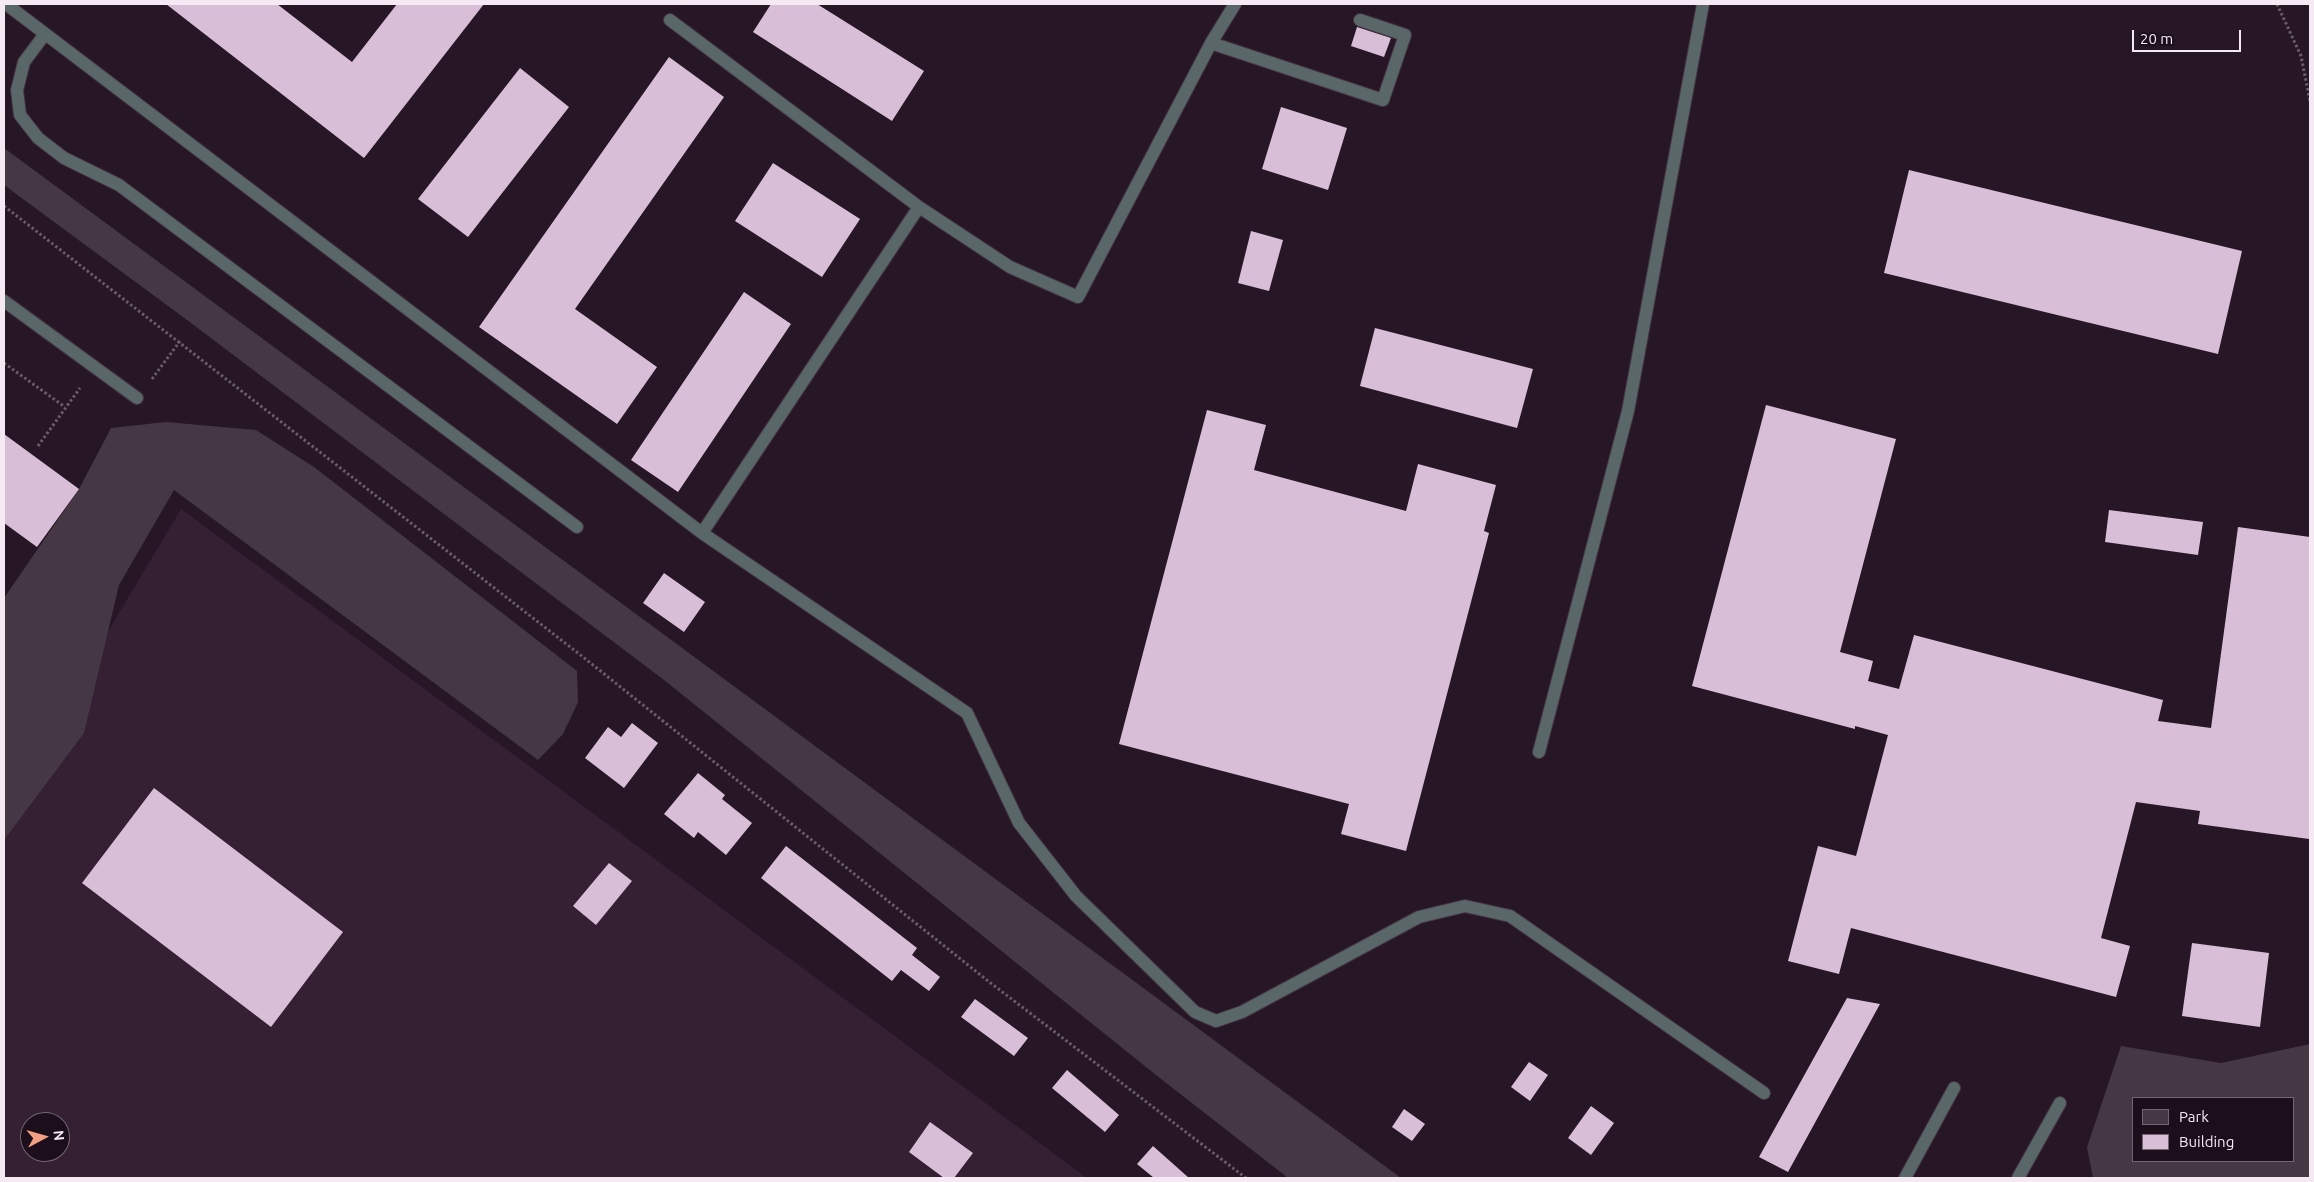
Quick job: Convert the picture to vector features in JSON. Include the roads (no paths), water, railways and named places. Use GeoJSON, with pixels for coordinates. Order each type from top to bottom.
{"type":"FeatureCollection","features":[{"type":"Feature","properties":{"kind":"lane"},"geometry":{"type":"LineString","coordinates":[[6,4],[702,533],[966,713],[1019,823],[1076,896],[1195,1012],[1216,1021],[1242,1012],[1419,917],[1465,906],[1510,916],[1764,1093]]}},
{"type":"Feature","properties":{"kind":"lane"},"geometry":{"type":"LineString","coordinates":[[670,20],[919,207],[1010,267],[1078,297],[1211,43],[1235,4]]}},
{"type":"Feature","properties":{"kind":"lane"},"geometry":{"type":"LineString","coordinates":[[1539,752],[1628,411],[1703,4]]}},
{"type":"Feature","properties":{"kind":"lane"},"geometry":{"type":"LineString","coordinates":[[1211,43],[1383,100],[1405,34],[1360,20]]}},
{"type":"Feature","properties":{"kind":"lane"},"geometry":{"type":"LineString","coordinates":[[45,34],[24,62],[17,90],[20,115],[38,138],[64,158],[119,185],[577,527]]}},
{"type":"Feature","properties":{"kind":"lane"},"geometry":{"type":"LineString","coordinates":[[702,533],[919,207]]}},
{"type":"Feature","properties":{"kind":"lane"},"geometry":{"type":"LineString","coordinates":[[4,301],[137,398]]}},
{"type":"Feature","properties":{"kind":"lane"},"geometry":{"type":"LineString","coordinates":[[1905,1178],[1954,1088]]}},
{"type":"Feature","properties":{"kind":"lane"},"geometry":{"type":"LineString","coordinates":[[2018,1178],[2060,1103]]}}]}
